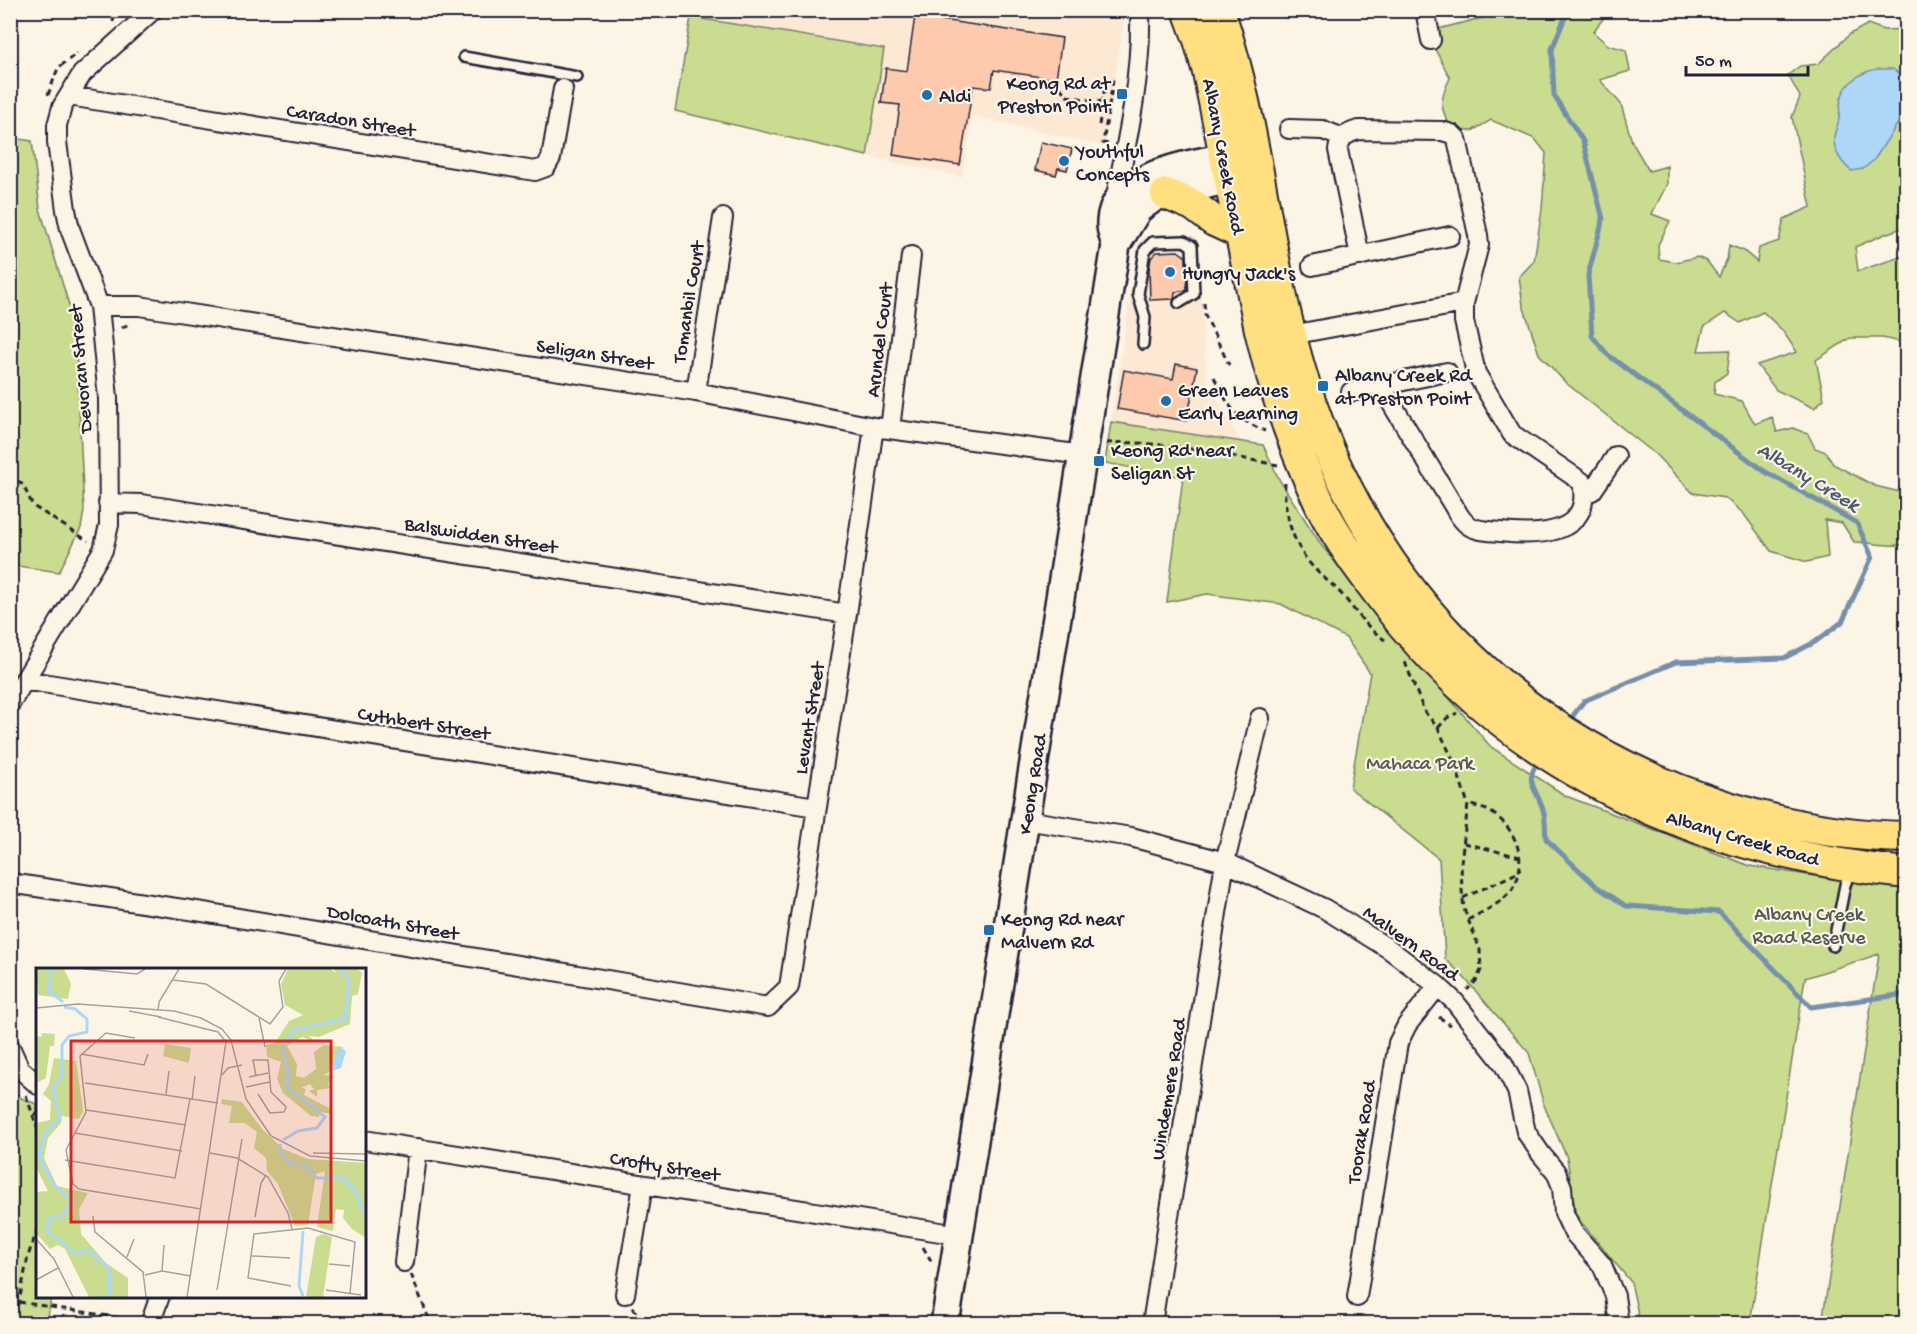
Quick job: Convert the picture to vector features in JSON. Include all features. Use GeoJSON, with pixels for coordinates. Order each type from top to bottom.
{"type":"FeatureCollection","features":[{"type":"Feature","properties":{"kind":"main road","name":"Albany Creek Road"},"geometry":{"type":"LineString","coordinates":[[1188,10],[1241,165],[1308,394],[1343,482],[1368,581],[1400,623],[1434,662],[1476,700],[1524,722],[1568,751],[1634,803],[1692,826],[1766,848],[1856,850],[1906,837]]}},
{"type":"Feature","properties":{"kind":"main road","name":"Albany Creek Road"},"geometry":{"type":"LineString","coordinates":[[1219,10],[1239,78],[1240,233],[1265,352],[1282,409],[1322,506],[1354,532]]}},
{"type":"Feature","properties":{"kind":"main road"},"geometry":{"type":"LineString","coordinates":[[1149,193],[1193,205],[1214,221],[1240,233]]}},
{"type":"Feature","properties":{"kind":"main road","name":"Albany Creek Road"},"geometry":{"type":"LineString","coordinates":[[1856,850],[1906,873]]}},
{"type":"Feature","properties":{"kind":"street","name":"Devoran Street"},"geometry":{"type":"LineString","coordinates":[[10,704],[103,550],[109,525],[108,398],[99,306],[70,229],[57,142],[57,125],[62,107],[82,74],[153,10]]}},
{"type":"Feature","properties":{"kind":"street","name":"Keong Road"},"geometry":{"type":"LineString","coordinates":[[945,1323],[1025,820],[1092,449],[1116,245],[1110,222],[1119,144],[1137,69],[1140,10]]}},
{"type":"Feature","properties":{"kind":"street"},"geometry":{"type":"LineString","coordinates":[[1425,10],[1431,40]]}},
{"type":"Feature","properties":{"kind":"street","name":"Caradon Street"},"geometry":{"type":"LineString","coordinates":[[69,96],[535,171],[546,167],[551,158],[568,81]]}},
{"type":"Feature","properties":{"kind":"street"},"geometry":{"type":"LineString","coordinates":[[1289,129],[1323,130],[1342,138]]}},
{"type":"Feature","properties":{"kind":"street"},"geometry":{"type":"LineString","coordinates":[[1360,256],[1338,150],[1342,138],[1348,132],[1359,129],[1442,131],[1452,134],[1457,139],[1478,235],[1479,245],[1464,303],[1464,321],[1476,374],[1512,434],[1582,482],[1583,505],[1572,523],[1556,531],[1527,535],[1479,529],[1468,525],[1459,515],[1381,386]]}},
{"type":"Feature","properties":{"kind":"street","name":"Keong Road"},"geometry":{"type":"LineString","coordinates":[[1116,245],[1149,193],[1127,161],[1119,144]]}},
{"type":"Feature","properties":{"kind":"street"},"geometry":{"type":"LineString","coordinates":[[1113,211],[1118,200],[1241,165]]}},
{"type":"Feature","properties":{"kind":"street","name":"Tomanbil Court"},"geometry":{"type":"LineString","coordinates":[[696,392],[723,218]]}},
{"type":"Feature","properties":{"kind":"street"},"geometry":{"type":"LineString","coordinates":[[1312,266],[1450,236]]}},
{"type":"Feature","properties":{"kind":"street","name":"Arundel Court"},"geometry":{"type":"LineString","coordinates":[[882,428],[911,256]]}},
{"type":"Feature","properties":{"kind":"street"},"geometry":{"type":"LineString","coordinates":[[1291,335],[1464,303]]}},
{"type":"Feature","properties":{"kind":"street","name":"Seligan Street"},"geometry":{"type":"LineString","coordinates":[[99,306],[139,306],[696,392],[882,428],[1092,449]]}},
{"type":"Feature","properties":{"kind":"street"},"geometry":{"type":"LineString","coordinates":[[1351,392],[1447,372]]}},
{"type":"Feature","properties":{"kind":"street","name":"Levant Street"},"geometry":{"type":"LineString","coordinates":[[768,1007],[789,987],[847,614],[882,428]]}},
{"type":"Feature","properties":{"kind":"street"},"geometry":{"type":"LineString","coordinates":[[1584,493],[1592,491],[1616,456]]}},
{"type":"Feature","properties":{"kind":"street","name":"Balswidden Street"},"geometry":{"type":"LineString","coordinates":[[108,503],[141,504],[847,614]]}},
{"type":"Feature","properties":{"kind":"street","name":"Cuthbert Street"},"geometry":{"type":"LineString","coordinates":[[24,680],[816,807]]}},
{"type":"Feature","properties":{"kind":"street","name":"Windemere Road"},"geometry":{"type":"LineString","coordinates":[[1152,1323],[1225,862],[1260,718]]}},
{"type":"Feature","properties":{"kind":"street","name":"Malvern Road"},"geometry":{"type":"LineString","coordinates":[[1025,820],[1131,837],[1225,862],[1325,909],[1389,949],[1438,986],[1455,1002],[1503,1063],[1517,1091],[1526,1132],[1540,1154],[1557,1172],[1562,1187],[1564,1213],[1573,1232],[1602,1265],[1615,1296],[1619,1323]]}},
{"type":"Feature","properties":{"kind":"street","name":"Dolcoath Street"},"geometry":{"type":"LineString","coordinates":[[10,884],[203,912],[768,1007]]}},
{"type":"Feature","properties":{"kind":"street","name":"Toorak Road"},"geometry":{"type":"LineString","coordinates":[[1357,1297],[1398,1043],[1407,1025],[1438,986]]}},
{"type":"Feature","properties":{"kind":"street"},"geometry":{"type":"LineString","coordinates":[[10,1047],[20,1069],[33,1088]]}},
{"type":"Feature","properties":{"kind":"street","name":"Crofty Street"},"geometry":{"type":"LineString","coordinates":[[366,1140],[959,1235]]}},
{"type":"Feature","properties":{"kind":"street"},"geometry":{"type":"LineString","coordinates":[[405,1262],[418,1148]]}},
{"type":"Feature","properties":{"kind":"street"},"geometry":{"type":"LineString","coordinates":[[626,1294],[643,1185]]}},
{"type":"Feature","properties":{"kind":"street"},"geometry":{"type":"LineString","coordinates":[[150,1323],[159,1298]]}},
{"type":"Feature","properties":{"kind":"lane"},"geometry":{"type":"LineString","coordinates":[[464,57],[568,81]]}},
{"type":"Feature","properties":{"kind":"lane"},"geometry":{"type":"LineString","coordinates":[[1143,344],[1144,317],[1138,294],[1144,256],[1148,245],[1153,242],[1184,241],[1192,246],[1194,294],[1179,303]]}},
{"type":"Feature","properties":{"kind":"lane"},"geometry":{"type":"LineString","coordinates":[[1833,946],[1845,885],[1856,850]]}},
{"type":"Feature","properties":{"kind":"path"},"geometry":{"type":"LineString","coordinates":[[48,97],[58,68],[85,47]]}},
{"type":"Feature","properties":{"kind":"path"},"geometry":{"type":"LineString","coordinates":[[1099,125],[1106,79],[1113,81],[1102,143],[1119,144]]}},
{"type":"Feature","properties":{"kind":"path"},"geometry":{"type":"LineString","coordinates":[[1056,82],[1055,87],[1060,87],[1067,96],[1102,102]]}},
{"type":"Feature","properties":{"kind":"path"},"geometry":{"type":"LineString","coordinates":[[1203,294],[1204,315],[1229,365]]}},
{"type":"Feature","properties":{"kind":"path"},"geometry":{"type":"LineString","coordinates":[[1214,378],[1232,410],[1246,422],[1269,432]]}},
{"type":"Feature","properties":{"kind":"path"},"geometry":{"type":"LineString","coordinates":[[1092,449],[1130,442],[1157,444],[1287,467]]}},
{"type":"Feature","properties":{"kind":"path"},"geometry":{"type":"LineString","coordinates":[[10,474],[23,485],[33,506],[92,543]]}},
{"type":"Feature","properties":{"kind":"path"},"geometry":{"type":"LineString","coordinates":[[1285,480],[1286,505],[1298,545],[1312,566],[1343,596],[1359,618],[1374,633],[1389,642]]}},
{"type":"Feature","properties":{"kind":"path"},"geometry":{"type":"LineString","coordinates":[[1402,657],[1424,711],[1438,728],[1454,762],[1468,804],[1461,863],[1463,898],[1468,920],[1480,950],[1481,970],[1469,989]]}},
{"type":"Feature","properties":{"kind":"path"},"geometry":{"type":"LineString","coordinates":[[1468,804],[1488,811],[1503,824],[1516,840],[1520,858],[1518,873],[1511,890],[1499,902],[1468,920]]}},
{"type":"Feature","properties":{"kind":"path"},"geometry":{"type":"LineString","coordinates":[[1464,843],[1520,858]]}},
{"type":"Feature","properties":{"kind":"path"},"geometry":{"type":"LineString","coordinates":[[1463,898],[1518,873]]}},
{"type":"Feature","properties":{"kind":"path"},"geometry":{"type":"LineString","coordinates":[[1439,1017],[1452,1027]]}},
{"type":"Feature","properties":{"kind":"path"},"geometry":{"type":"LineString","coordinates":[[33,1088],[26,1099],[36,1125]]}},
{"type":"Feature","properties":{"kind":"path"},"geometry":{"type":"LineString","coordinates":[[10,1313],[19,1302],[28,1256],[36,1234]]}},
{"type":"Feature","properties":{"kind":"path"},"geometry":{"type":"LineString","coordinates":[[921,1245],[934,1266]]}},
{"type":"Feature","properties":{"kind":"path"},"geometry":{"type":"LineString","coordinates":[[405,1262],[431,1323]]}},
{"type":"Feature","properties":{"kind":"path"},"geometry":{"type":"LineString","coordinates":[[19,1302],[150,1323]]}},
{"type":"Feature","properties":{"kind":"shaded area"},"geometry":{"type":"Polygon","coordinates":[[[692,10],[1122,11],[1123,26],[1104,147],[973,116],[962,177],[867,156],[884,49],[691,17],[692,10]]]}},
{"type":"Feature","properties":{"kind":"shaded area"},"geometry":{"type":"Polygon","coordinates":[[[1150,235],[1189,235],[1194,236],[1197,240],[1207,380],[1241,442],[1111,422],[1138,244],[1142,238],[1150,235]]]}},
{"type":"Feature","properties":{"kind":"green space"},"geometry":{"type":"Polygon","coordinates":[[[1507,11],[1609,11],[1593,32],[1608,45],[1626,50],[1630,71],[1600,80],[1621,104],[1632,142],[1649,171],[1667,166],[1667,184],[1652,214],[1670,221],[1658,245],[1659,259],[1676,262],[1697,257],[1707,261],[1719,277],[1727,259],[1729,245],[1744,251],[1757,262],[1759,248],[1779,241],[1784,219],[1811,207],[1792,117],[1800,97],[1788,75],[1800,66],[1818,64],[1850,34],[1868,24],[1884,30],[1906,29],[1906,80],[1904,76],[1841,97],[1839,121],[1834,137],[1874,160],[1906,109],[1906,225],[1855,247],[1858,271],[1906,255],[1906,304],[1898,308],[1906,334],[1906,343],[1882,338],[1850,338],[1816,360],[1824,399],[1814,408],[1776,390],[1757,365],[1797,352],[1782,330],[1763,312],[1740,323],[1725,313],[1704,327],[1698,351],[1730,350],[1727,373],[1715,382],[1714,394],[1742,401],[1755,424],[1772,417],[1777,432],[1793,428],[1808,434],[1815,448],[1826,452],[1833,464],[1875,486],[1900,492],[1906,504],[1906,544],[1854,542],[1842,523],[1825,520],[1828,557],[1807,562],[1771,551],[1743,513],[1725,498],[1693,493],[1655,454],[1566,383],[1539,354],[1523,305],[1519,277],[1534,261],[1542,209],[1546,153],[1535,139],[1491,120],[1472,131],[1453,130],[1445,116],[1442,104],[1450,78],[1433,45],[1438,29],[1507,11]]]}},
{"type":"Feature","properties":{"kind":"green space"},"geometry":{"type":"Polygon","coordinates":[[[691,17],[884,49],[867,156],[675,111],[691,17]]]}},
{"type":"Feature","properties":{"kind":"green space"},"geometry":{"type":"Polygon","coordinates":[[[11,138],[32,141],[40,209],[75,325],[84,511],[81,528],[59,572],[11,565],[11,138]]]}},
{"type":"Feature","properties":{"kind":"green space"},"geometry":{"type":"Polygon","coordinates":[[[1111,422],[1263,445],[1280,481],[1322,546],[1491,747],[1566,796],[1750,866],[1852,882],[1906,886],[1906,1323],[1822,1323],[1879,954],[1805,978],[1750,1323],[1640,1323],[1631,1282],[1576,1216],[1567,1158],[1544,1105],[1529,1053],[1461,974],[1445,959],[1439,859],[1350,788],[1370,673],[1346,638],[1281,604],[1207,594],[1167,602],[1183,477],[1105,463],[1111,422]]]}},
{"type":"Feature","properties":{"kind":"green space"},"geometry":{"type":"Polygon","coordinates":[[[10,1087],[21,1098],[36,1104],[36,1298],[51,1298],[47,1323],[11,1323],[10,1087]]]}},
{"type":"Feature","properties":{"kind":"water"},"geometry":{"type":"Polygon","coordinates":[[[1879,69],[1893,69],[1906,80],[1906,109],[1874,160],[1863,169],[1851,171],[1838,156],[1834,142],[1841,100],[1846,88],[1855,78],[1879,69]]]}},
{"type":"Feature","properties":{"kind":"building","name":"Aldi"},"geometry":{"type":"Polygon","coordinates":[[[915,16],[1062,38],[1056,79],[994,70],[991,88],[973,86],[960,165],[893,155],[900,105],[881,103],[886,68],[907,71],[915,16]]]}},
{"type":"Feature","properties":{"kind":"building"},"geometry":{"type":"Polygon","coordinates":[[[1041,142],[1072,149],[1067,170],[1058,168],[1056,175],[1035,170],[1041,142]]]}},
{"type":"Feature","properties":{"kind":"building"},"geometry":{"type":"Polygon","coordinates":[[[1178,251],[1186,257],[1187,290],[1175,292],[1174,299],[1150,300],[1151,258],[1157,252],[1178,251]]]}},
{"type":"Feature","properties":{"kind":"building"},"geometry":{"type":"Polygon","coordinates":[[[1176,364],[1197,368],[1187,421],[1117,409],[1124,370],[1173,379],[1176,364]]]}},
{"type":"Feature","properties":{"kind":"waterway","name":"Albany Creek"},"geometry":{"type":"LineString","coordinates":[[1568,10],[1552,49],[1554,96],[1583,141],[1603,219],[1588,275],[1592,336],[1608,355],[1764,471],[1857,523],[1872,557],[1842,622],[1815,642],[1784,658],[1676,662],[1584,701],[1569,721]]}},
{"type":"Feature","properties":{"kind":"waterway","name":"Albany Creek"},"geometry":{"type":"LineString","coordinates":[[1539,760],[1534,768],[1532,782],[1544,814],[1546,839],[1596,886],[1626,906],[1719,912],[1811,1007],[1906,994]]}},
{"type":"Feature","properties":{"kind":"place","name":"Keong Rd at Preston Point"},"geometry":{"type":"Point","coordinates":[1122,94]}},
{"type":"Feature","properties":{"kind":"place","name":"Aldi"},"geometry":{"type":"Point","coordinates":[927,95]}},
{"type":"Feature","properties":{"kind":"place","name":"Youthful Concepts"},"geometry":{"type":"Point","coordinates":[1064,161]}},
{"type":"Feature","properties":{"kind":"place","name":"Hungry Jack's"},"geometry":{"type":"Point","coordinates":[1170,272]}},
{"type":"Feature","properties":{"kind":"place","name":"Albany Creek Rd at Preston Point"},"geometry":{"type":"Point","coordinates":[1323,386]}},
{"type":"Feature","properties":{"kind":"place","name":"Green Leaves Early Learning"},"geometry":{"type":"Point","coordinates":[1166,401]}},
{"type":"Feature","properties":{"kind":"place","name":"Keong Rd near Seligan St"},"geometry":{"type":"Point","coordinates":[1099,461]}},
{"type":"Feature","properties":{"kind":"place","name":"Keong Rd near Malvern Rd"},"geometry":{"type":"Point","coordinates":[989,930]}},
{"type":"Feature","properties":{"kind":"park label","name":"Mahaca Park"},"geometry":{"type":"Point","coordinates":[1420,762]}},
{"type":"Feature","properties":{"kind":"park label","name":"Albany Creek Road Reserve"},"geometry":{"type":"Point","coordinates":[1809,924]}}]}
